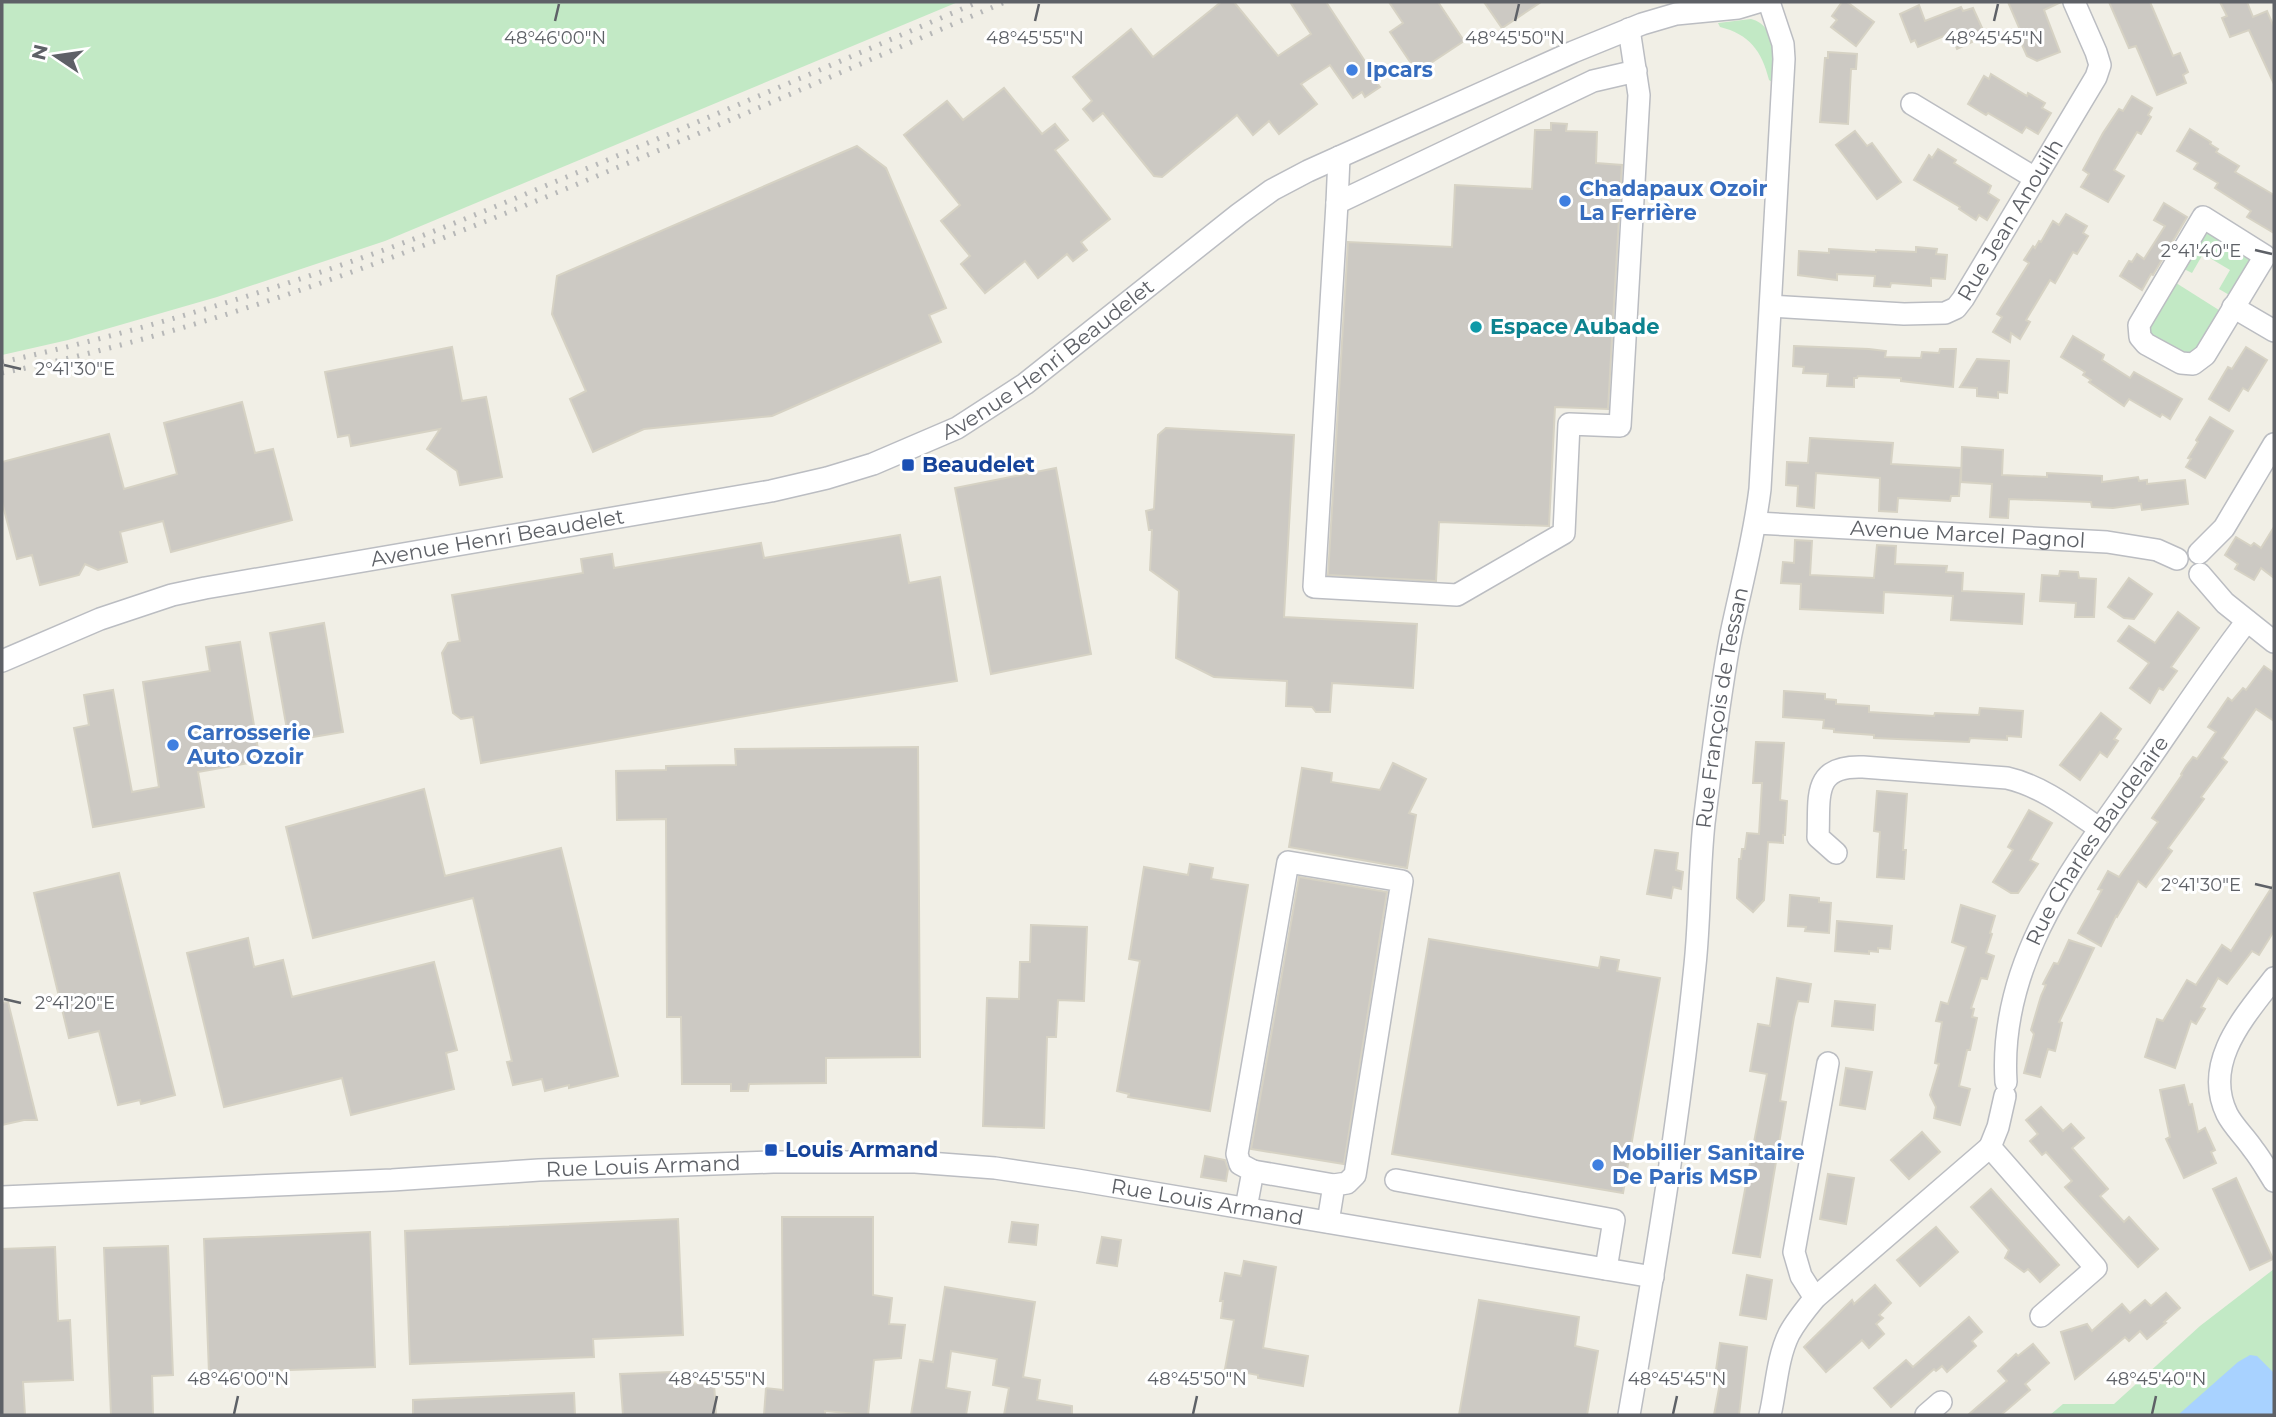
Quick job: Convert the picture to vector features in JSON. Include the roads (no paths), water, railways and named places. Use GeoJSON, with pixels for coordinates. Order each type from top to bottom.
{"type":"FeatureCollection","features":[{"type":"Feature","properties":{"kind":"street","name":"Avenue Henri Beaudelet"},"geometry":{"type":"LineString","coordinates":[[2,661],[100,619],[205,587],[771,491],[873,464],[957,428],[1025,384],[1239,214],[1290,180],[1629,29],[1676,14],[1738,8],[1758,2]]}},
{"type":"Feature","properties":{"kind":"street","name":"Rue François de Tessan"},"geometry":{"type":"LineString","coordinates":[[1629,1415],[1677,1119],[1697,951],[1704,825],[1719,712],[1731,636],[1756,523],[1760,489],[1784,59],[1783,44],[1769,2]]}},
{"type":"Feature","properties":{"kind":"street","name":"Rue Jean Anouilh"},"geometry":{"type":"LineString","coordinates":[[1771,306],[1904,314],[1945,313],[1956,307],[2098,71],[2096,52],[2074,2]]}},
{"type":"Feature","properties":{"kind":"street"},"geometry":{"type":"LineString","coordinates":[[1339,157],[1314,587],[1457,595],[1564,533],[1569,425],[1620,426],[1639,95],[1629,29]]}},
{"type":"Feature","properties":{"kind":"street"},"geometry":{"type":"LineString","coordinates":[[1337,203],[1593,81],[1636,71]]}},
{"type":"Feature","properties":{"kind":"street"},"geometry":{"type":"LineString","coordinates":[[1912,104],[2035,178]]}},
{"type":"Feature","properties":{"kind":"street"},"geometry":{"type":"LineString","coordinates":[[2203,217],[2265,256],[2233,307],[2205,355],[2193,364],[2181,363],[2146,344],[2138,330],[2143,316],[2203,217]]}},
{"type":"Feature","properties":{"kind":"street"},"geometry":{"type":"LineString","coordinates":[[2233,307],[2274,331]]}},
{"type":"Feature","properties":{"kind":"street"},"geometry":{"type":"LineString","coordinates":[[2274,444],[2224,528],[2199,564],[2225,603],[2274,642]]}},
{"type":"Feature","properties":{"kind":"street","name":"Avenue Marcel Pagnol"},"geometry":{"type":"LineString","coordinates":[[1756,523],[2107,542],[2157,550],[2177,559],[2186,550],[2199,564]]}},
{"type":"Feature","properties":{"kind":"street","name":"Rue Charles Baudelaire"},"geometry":{"type":"LineString","coordinates":[[1990,1147],[1998,1127],[2006,1089],[2004,1056],[2011,1000],[2021,971],[2056,898],[2101,828],[2247,621]]}},
{"type":"Feature","properties":{"kind":"street"},"geometry":{"type":"LineString","coordinates":[[1836,853],[1818,837],[1820,790],[1826,777],[1841,768],[1863,767],[2007,778],[2041,790],[2101,828]]}},
{"type":"Feature","properties":{"kind":"street"},"geometry":{"type":"LineString","coordinates":[[1288,862],[1402,881],[1355,1175],[1347,1183],[1334,1185],[1253,1171],[1240,1164],[1237,1154],[1288,862]]}},
{"type":"Feature","properties":{"kind":"street"},"geometry":{"type":"LineString","coordinates":[[2274,978],[2236,1027],[2223,1059],[2220,1080],[2221,1097],[2228,1116],[2274,1181]]}},
{"type":"Feature","properties":{"kind":"street"},"geometry":{"type":"LineString","coordinates":[[1815,1298],[1801,1276],[1794,1252],[1828,1063]]}},
{"type":"Feature","properties":{"kind":"street"},"geometry":{"type":"LineString","coordinates":[[1770,1415],[1788,1336],[1799,1316],[1815,1298],[1990,1147],[2096,1268],[2041,1316]]}},
{"type":"Feature","properties":{"kind":"street","name":"Rue Louis Armand"},"geometry":{"type":"LineString","coordinates":[[2,1197],[392,1180],[539,1170],[881,1161],[995,1168],[1653,1276]]}},
{"type":"Feature","properties":{"kind":"street"},"geometry":{"type":"LineString","coordinates":[[1246,1208],[1253,1171]]}},
{"type":"Feature","properties":{"kind":"street"},"geometry":{"type":"LineString","coordinates":[[1396,1180],[1614,1220],[1606,1269]]}},
{"type":"Feature","properties":{"kind":"street"},"geometry":{"type":"LineString","coordinates":[[1328,1222],[1334,1185]]}},
{"type":"Feature","properties":{"kind":"water"},"geometry":{"type":"Polygon","coordinates":[[[2250,1355],[2257,1356],[2274,1373],[2274,1415],[2178,1415],[2238,1362],[2250,1355]]]}},
{"type":"Feature","properties":{"kind":"railway"},"geometry":{"type":"LineString","coordinates":[[2,362],[186,315],[396,246],[481,213],[978,2]]}},
{"type":"Feature","properties":{"kind":"railway"},"geometry":{"type":"LineString","coordinates":[[2,373],[158,335],[386,260],[609,171],[1005,2]]}},
{"type":"Feature","properties":{"kind":"place","name":"Ipcars"},"geometry":{"type":"Point","coordinates":[1352,70]}},
{"type":"Feature","properties":{"kind":"place","name":"Chadapaux Ozoir La Ferrière"},"geometry":{"type":"Point","coordinates":[1565,201]}},
{"type":"Feature","properties":{"kind":"place","name":"Espace Aubade"},"geometry":{"type":"Point","coordinates":[1476,327]}},
{"type":"Feature","properties":{"kind":"place","name":"Beaudelet"},"geometry":{"type":"Point","coordinates":[908,465]}},
{"type":"Feature","properties":{"kind":"place","name":"Carrosserie Auto Ozoir"},"geometry":{"type":"Point","coordinates":[173,745]}},
{"type":"Feature","properties":{"kind":"place","name":"Louis Armand"},"geometry":{"type":"Point","coordinates":[771,1150]}},
{"type":"Feature","properties":{"kind":"place","name":"Mobilier Sanitaire De Paris MSP"},"geometry":{"type":"Point","coordinates":[1598,1165]}}]}
